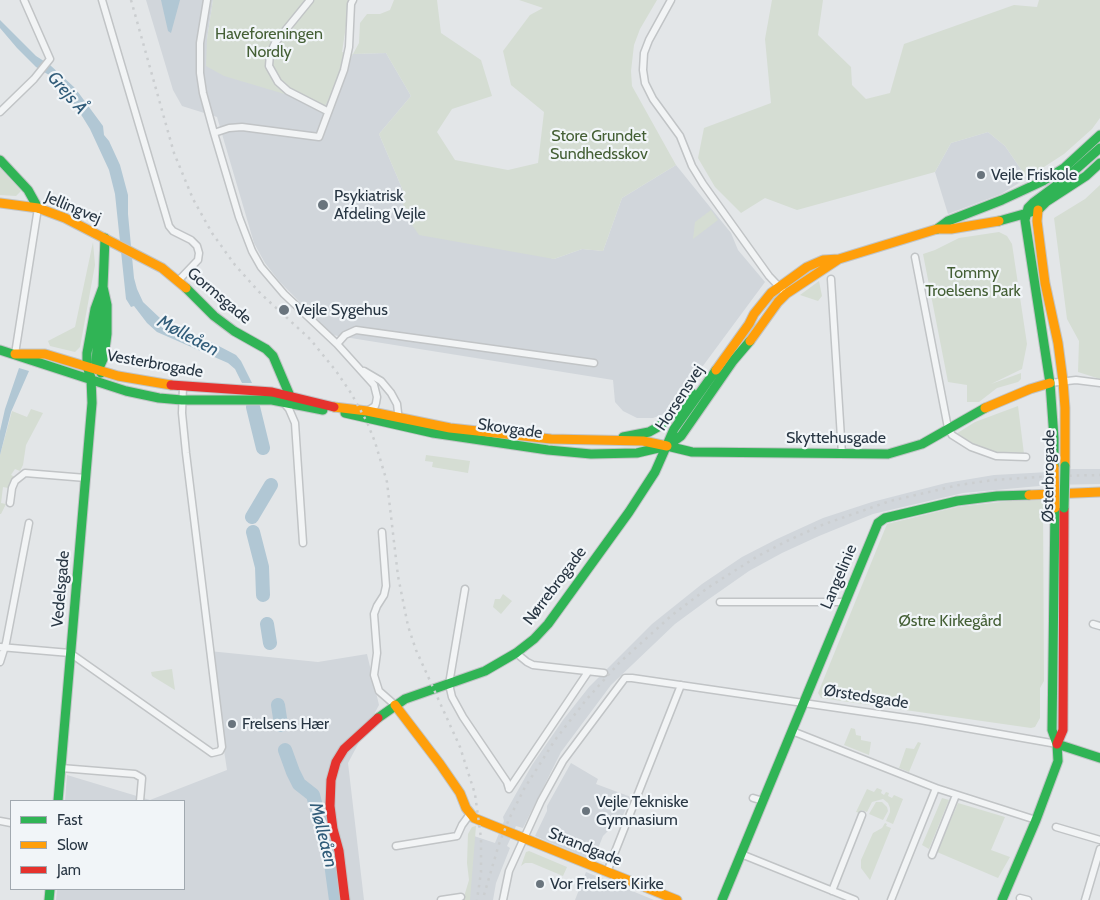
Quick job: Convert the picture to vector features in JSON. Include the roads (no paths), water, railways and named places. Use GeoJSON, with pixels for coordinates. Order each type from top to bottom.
{"type":"FeatureCollection","features":[{"type":"Feature","properties":{"kind":"main road","name":"Horsensvej"},"geometry":{"type":"LineString","coordinates":[[937,229],[948,221],[1002,200],[1043,181],[1064,168],[1100,135]]}},
{"type":"Feature","properties":{"kind":"main road"},"geometry":{"type":"LineString","coordinates":[[1026,214],[1028,208],[1034,202],[1065,179],[1100,148]]}},
{"type":"Feature","properties":{"kind":"main road"},"geometry":{"type":"LineString","coordinates":[[0,160],[28,190],[38,208]]}},
{"type":"Feature","properties":{"kind":"main road","name":"Horsensvej"},"geometry":{"type":"LineString","coordinates":[[667,446],[674,429],[749,324],[754,314],[779,286],[808,267],[823,260],[839,259],[937,229],[964,227],[1038,210],[1046,202],[1086,176],[1100,163]]}},
{"type":"Feature","properties":{"kind":"main road","name":"Jellingvej"},"geometry":{"type":"LineString","coordinates":[[0,203],[38,208],[105,238]]}},
{"type":"Feature","properties":{"kind":"main road","name":"Østerbrogade"},"geometry":{"type":"LineString","coordinates":[[1002,900],[1036,820],[1058,761],[1057,744],[1052,730],[1059,508],[1065,466],[1065,408],[1058,344],[1045,283],[1037,222],[1038,210]]}},
{"type":"Feature","properties":{"kind":"main road","name":"Østerbrogade"},"geometry":{"type":"LineString","coordinates":[[1026,214],[1025,225],[1050,383],[1054,467],[1059,508]]}},
{"type":"Feature","properties":{"kind":"main road","name":"Gormsgade"},"geometry":{"type":"LineString","coordinates":[[105,238],[162,268],[214,316],[234,331],[266,349],[273,356],[290,396]]}},
{"type":"Feature","properties":{"kind":"main road","name":"Vedelsgade"},"geometry":{"type":"LineString","coordinates":[[58,800],[92,403],[87,352],[95,309],[102,287],[105,238]]}},
{"type":"Feature","properties":{"kind":"main road","name":"Horsensvej"},"geometry":{"type":"LineString","coordinates":[[667,446],[682,436],[733,361],[786,294],[814,275],[830,267],[839,259]]}},
{"type":"Feature","properties":{"kind":"main road"},"geometry":{"type":"LineString","coordinates":[[102,287],[96,353],[98,369],[105,380],[112,386]]}},
{"type":"Feature","properties":{"kind":"main road","name":"Skovgade"},"geometry":{"type":"LineString","coordinates":[[598,440],[649,432],[673,415],[701,383],[745,322],[754,314]]}},
{"type":"Feature","properties":{"kind":"main road","name":"Vesterbrogade"},"geometry":{"type":"LineString","coordinates":[[0,350],[112,386],[159,398],[182,400],[272,400],[282,402]]}},
{"type":"Feature","properties":{"kind":"main road","name":"Vesterbrogade"},"geometry":{"type":"LineString","coordinates":[[15,354],[45,354],[122,376],[183,387],[272,392],[290,396]]}},
{"type":"Feature","properties":{"kind":"main road"},"geometry":{"type":"LineString","coordinates":[[91,378],[98,369]]}},
{"type":"Feature","properties":{"kind":"main road","name":"Skyttehusgade"},"geometry":{"type":"LineString","coordinates":[[667,446],[687,452],[881,455],[896,453],[922,444],[948,428],[1004,400],[1050,383]]}},
{"type":"Feature","properties":{"kind":"main road","name":"Skovgade"},"geometry":{"type":"LineString","coordinates":[[290,396],[329,406],[367,411],[433,433],[484,441],[590,454],[640,453],[667,446]]}},
{"type":"Feature","properties":{"kind":"main road","name":"Skovgade"},"geometry":{"type":"LineString","coordinates":[[282,402],[342,413],[450,428],[551,439],[643,441],[667,446]]}},
{"type":"Feature","properties":{"kind":"main road","name":"Nørrebrogade"},"geometry":{"type":"LineString","coordinates":[[345,900],[340,857],[330,806],[331,780],[336,762],[344,749],[394,705],[410,696],[485,671],[516,653],[534,638],[561,608],[655,472],[667,446]]}},
{"type":"Feature","properties":{"kind":"main road","name":"Langelinie"},"geometry":{"type":"LineString","coordinates":[[722,900],[877,526],[882,520],[913,510],[957,501],[997,496],[1100,492]]}},
{"type":"Feature","properties":{"kind":"main road"},"geometry":{"type":"LineString","coordinates":[[394,705],[456,786],[470,814]]}},
{"type":"Feature","properties":{"kind":"main road","name":"Ørstedsgade"},"geometry":{"type":"LineString","coordinates":[[1057,744],[1100,758]]}},
{"type":"Feature","properties":{"kind":"main road","name":"Strandgade"},"geometry":{"type":"LineString","coordinates":[[470,814],[482,821],[676,900]]}},
{"type":"Feature","properties":{"kind":"street"},"geometry":{"type":"LineString","coordinates":[[0,112],[49,61],[49,56],[24,0]]}},
{"type":"Feature","properties":{"kind":"street"},"geometry":{"type":"LineString","coordinates":[[102,0],[169,226],[172,231],[191,240],[197,246],[199,253],[198,260],[178,281]]}},
{"type":"Feature","properties":{"kind":"street"},"geometry":{"type":"LineString","coordinates":[[207,0],[200,44],[200,73],[203,93],[248,240],[261,266],[284,294],[337,344],[374,385],[377,397],[376,403],[375,406],[367,411]]}},
{"type":"Feature","properties":{"kind":"street"},"geometry":{"type":"LineString","coordinates":[[310,0],[276,43],[270,54],[269,66],[278,82],[288,91],[327,111]]}},
{"type":"Feature","properties":{"kind":"street"},"geometry":{"type":"LineString","coordinates":[[214,133],[229,128],[242,127],[319,137],[327,111],[344,70],[349,47],[351,4],[353,0]]}},
{"type":"Feature","properties":{"kind":"street"},"geometry":{"type":"LineString","coordinates":[[671,0],[644,53],[643,70],[645,83],[653,99],[680,136],[692,166],[702,184],[769,276],[786,294]]}},
{"type":"Feature","properties":{"kind":"street"},"geometry":{"type":"LineString","coordinates":[[15,354],[38,208]]}},
{"type":"Feature","properties":{"kind":"street"},"geometry":{"type":"LineString","coordinates":[[915,257],[948,428],[952,435],[971,447],[1004,457],[1026,457]]}},
{"type":"Feature","properties":{"kind":"street"},"geometry":{"type":"LineString","coordinates":[[831,279],[842,454]]}},
{"type":"Feature","properties":{"kind":"street"},"geometry":{"type":"LineString","coordinates":[[337,344],[345,335],[356,330],[594,363]]}},
{"type":"Feature","properties":{"kind":"street"},"geometry":{"type":"LineString","coordinates":[[361,370],[381,381],[395,399],[399,421]]}},
{"type":"Feature","properties":{"kind":"street"},"geometry":{"type":"LineString","coordinates":[[1050,383],[1063,381],[1100,383]]}},
{"type":"Feature","properties":{"kind":"street"},"geometry":{"type":"LineString","coordinates":[[2,647],[70,653],[212,752],[218,752],[222,747],[186,460],[182,400],[183,387]]}},
{"type":"Feature","properties":{"kind":"street"},"geometry":{"type":"LineString","coordinates":[[282,402],[289,409],[295,423],[301,486],[303,543]]}},
{"type":"Feature","properties":{"kind":"street"},"geometry":{"type":"LineString","coordinates":[[295,423],[300,410],[306,407]]}},
{"type":"Feature","properties":{"kind":"street"},"geometry":{"type":"LineString","coordinates":[[10,503],[15,481],[25,473],[86,478]]}},
{"type":"Feature","properties":{"kind":"street"},"geometry":{"type":"LineString","coordinates":[[0,662],[29,523]]}},
{"type":"Feature","properties":{"kind":"street"},"geometry":{"type":"LineString","coordinates":[[382,532],[386,586],[384,595],[374,614],[377,654],[374,676],[379,691],[394,705]]}},
{"type":"Feature","properties":{"kind":"street"},"geometry":{"type":"LineString","coordinates":[[465,589],[449,684],[452,697],[463,717],[507,782],[509,788],[588,672]]}},
{"type":"Feature","properties":{"kind":"street"},"geometry":{"type":"LineString","coordinates":[[720,602],[845,602]]}},
{"type":"Feature","properties":{"kind":"street"},"geometry":{"type":"LineString","coordinates":[[516,653],[534,665],[604,673]]}},
{"type":"Feature","properties":{"kind":"street","name":"Ørstedsgade"},"geometry":{"type":"LineString","coordinates":[[523,838],[540,801],[563,761],[625,678],[804,702],[1057,744]]}},
{"type":"Feature","properties":{"kind":"street"},"geometry":{"type":"LineString","coordinates":[[607,872],[680,685]]}},
{"type":"Feature","properties":{"kind":"street"},"geometry":{"type":"LineString","coordinates":[[792,730],[936,788],[1036,820]]}},
{"type":"Feature","properties":{"kind":"street"},"geometry":{"type":"LineString","coordinates":[[61,768],[135,774],[142,778],[140,800]]}},
{"type":"Feature","properties":{"kind":"street"},"geometry":{"type":"LineString","coordinates":[[891,900],[936,788]]}},
{"type":"Feature","properties":{"kind":"street"},"geometry":{"type":"LineString","coordinates":[[932,855],[956,794]]}},
{"type":"Feature","properties":{"kind":"street"},"geometry":{"type":"LineString","coordinates":[[753,798],[763,801]]}},
{"type":"Feature","properties":{"kind":"street"},"geometry":{"type":"LineString","coordinates":[[396,846],[457,836],[470,814]]}},
{"type":"Feature","properties":{"kind":"street"},"geometry":{"type":"LineString","coordinates":[[832,891],[862,815]]}},
{"type":"Feature","properties":{"kind":"street"},"geometry":{"type":"LineString","coordinates":[[1056,827],[1100,840]]}},
{"type":"Feature","properties":{"kind":"street"},"geometry":{"type":"LineString","coordinates":[[503,900],[509,872],[523,838]]}},
{"type":"Feature","properties":{"kind":"street"},"geometry":{"type":"LineString","coordinates":[[1085,900],[1100,849]]}},
{"type":"Feature","properties":{"kind":"street"},"geometry":{"type":"LineString","coordinates":[[741,854],[855,900]]}},
{"type":"Feature","properties":{"kind":"street"},"geometry":{"type":"LineString","coordinates":[[441,900],[461,897]]}},
{"type":"Feature","properties":{"kind":"street"},"geometry":{"type":"LineString","coordinates":[[1020,898],[1028,900]]}},
{"type":"Feature","properties":{"kind":"water"},"geometry":{"type":"Polygon","coordinates":[[[161,0],[180,0],[171,33],[168,31],[161,0]]]}},
{"type":"Feature","properties":{"kind":"water","name":"Grejs Å"},"geometry":{"type":"Polygon","coordinates":[[[0,20],[36,56],[50,65],[75,88],[103,126],[104,135],[109,141],[120,165],[128,195],[134,278],[143,302],[161,319],[175,328],[213,343],[236,355],[252,383],[242,383],[235,369],[228,363],[157,332],[147,323],[134,306],[131,307],[126,299],[115,194],[109,170],[90,129],[77,108],[49,75],[36,67],[17,48],[0,28],[0,20]]]}},
{"type":"Feature","properties":{"kind":"water"},"geometry":{"type":"Polygon","coordinates":[[[19,368],[29,371],[11,412],[0,455],[0,431],[5,409],[19,368]]]}},
{"type":"Feature","properties":{"kind":"waterway","name":"Mølleåen"},"geometry":{"type":"LineString","coordinates":[[253,407],[263,448]]}},
{"type":"Feature","properties":{"kind":"waterway","name":"Mølleåen"},"geometry":{"type":"LineString","coordinates":[[252,517],[271,485]]}},
{"type":"Feature","properties":{"kind":"waterway","name":"Mølleåen"},"geometry":{"type":"LineString","coordinates":[[253,532],[262,567],[263,595]]}},
{"type":"Feature","properties":{"kind":"waterway","name":"Mølleåen"},"geometry":{"type":"LineString","coordinates":[[267,624],[270,643]]}},
{"type":"Feature","properties":{"kind":"waterway","name":"Mølleåen"},"geometry":{"type":"LineString","coordinates":[[278,705],[281,725]]}},
{"type":"Feature","properties":{"kind":"waterway","name":"Mølleåen"},"geometry":{"type":"LineString","coordinates":[[285,750],[299,784],[313,795],[331,863],[336,900]]}},
{"type":"Feature","properties":{"kind":"railway"},"geometry":{"type":"LineString","coordinates":[[131,0],[174,153],[193,199],[212,233],[235,265],[261,294],[310,339],[336,371],[367,422],[375,442],[387,482],[398,576],[408,626],[416,650],[460,747],[475,794],[481,838],[481,872],[477,900]]}},
{"type":"Feature","properties":{"kind":"railway"},"geometry":{"type":"LineString","coordinates":[[484,895],[499,844],[509,819],[524,789],[555,740],[586,700],[619,663],[671,616],[709,587],[758,556],[787,541],[822,525],[890,501],[959,485],[993,480],[1100,475]]}},
{"type":"Feature","properties":{"kind":"place","name":"Vejle Friskole"},"geometry":{"type":"Point","coordinates":[981,175]}},
{"type":"Feature","properties":{"kind":"place","name":"Psykiatrisk Afdeling Vejle"},"geometry":{"type":"Point","coordinates":[323,205]}},
{"type":"Feature","properties":{"kind":"place","name":"Vejle Sygehus"},"geometry":{"type":"Point","coordinates":[284,310]}},
{"type":"Feature","properties":{"kind":"place","name":"Frelsens Hær"},"geometry":{"type":"Point","coordinates":[232,724]}},
{"type":"Feature","properties":{"kind":"place","name":"Vejle Tekniske Gymnasium"},"geometry":{"type":"Point","coordinates":[586,811]}},
{"type":"Feature","properties":{"kind":"place","name":"Vor Frelsers Kirke"},"geometry":{"type":"Point","coordinates":[540,884]}},
{"type":"Feature","properties":{"kind":"park label","name":"Haveforeningen Nordly"},"geometry":{"type":"Point","coordinates":[269,43]}},
{"type":"Feature","properties":{"kind":"park label","name":"Store Grundet Sundhedsskov"},"geometry":{"type":"Point","coordinates":[599,145]}},
{"type":"Feature","properties":{"kind":"park label","name":"Tommy Troelsens Park"},"geometry":{"type":"Point","coordinates":[973,282]}},
{"type":"Feature","properties":{"kind":"park label","name":"Østre Kirkegård"},"geometry":{"type":"Point","coordinates":[950,621]}}]}
